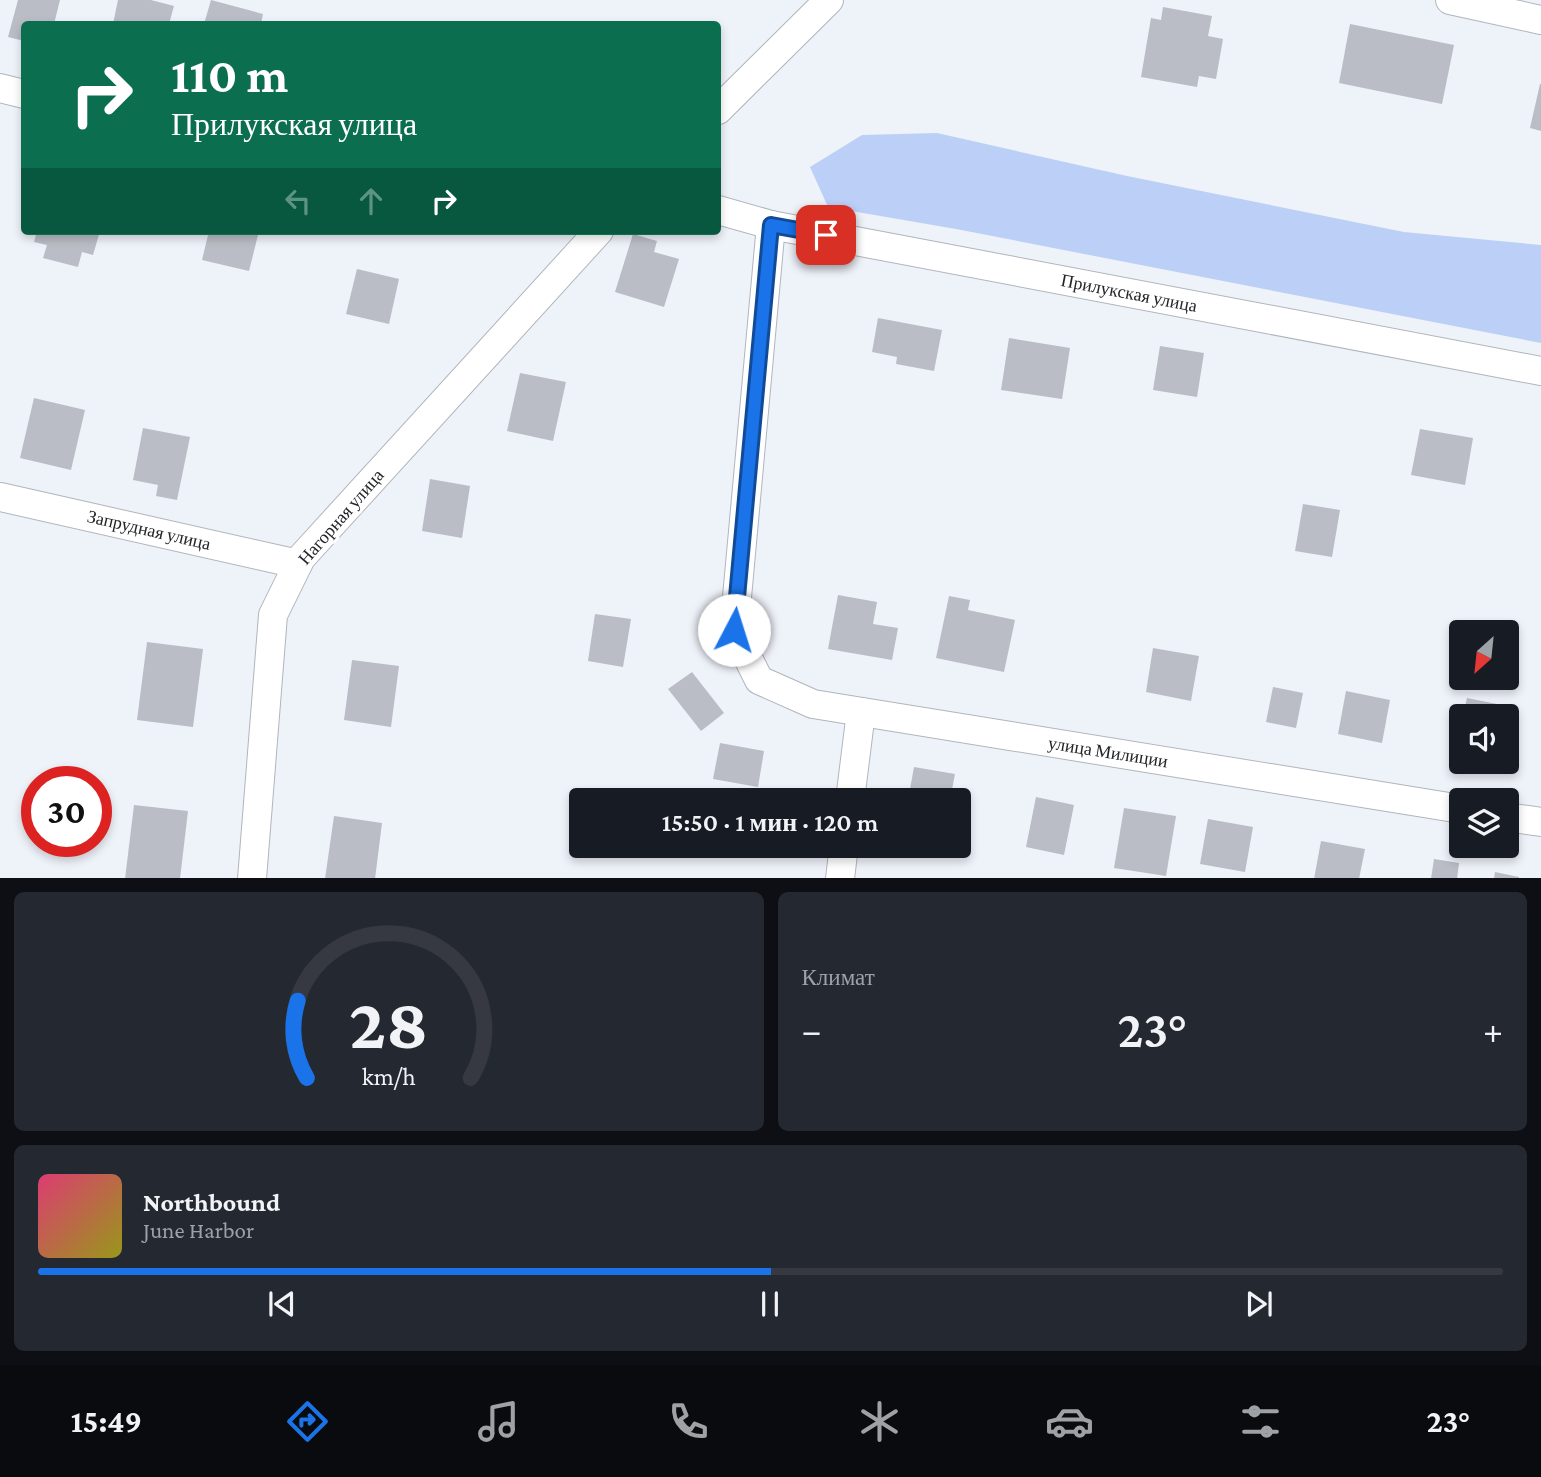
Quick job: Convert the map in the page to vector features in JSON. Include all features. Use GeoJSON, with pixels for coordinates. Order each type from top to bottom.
{"type":"FeatureCollection","features":[{"type":"Feature","properties":{"kind":"street"},"geometry":{"type":"LineString","coordinates":[[721,107],[829,0]]}},
{"type":"Feature","properties":{"kind":"street"},"geometry":{"type":"LineString","coordinates":[[1450,0],[1541,20]]}},
{"type":"Feature","properties":{"kind":"street"},"geometry":{"type":"LineString","coordinates":[[0,88],[21,93]]}},
{"type":"Feature","properties":{"kind":"street","name":"Прилукская улица"},"geometry":{"type":"LineString","coordinates":[[721,212],[771,225],[1541,372]]}},
{"type":"Feature","properties":{"kind":"street","name":"улица Милиции"},"geometry":{"type":"LineString","coordinates":[[771,225],[734,630],[759,680],[813,704],[1449,807]]}},
{"type":"Feature","properties":{"kind":"street","name":"Нагорная улица"},"geometry":{"type":"LineString","coordinates":[[252,878],[272,615],[301,558],[585,235]]}},
{"type":"Feature","properties":{"kind":"street","name":"Запрудная улица"},"geometry":{"type":"LineString","coordinates":[[0,497],[298,564]]}},
{"type":"Feature","properties":{"kind":"street"},"geometry":{"type":"LineString","coordinates":[[852,788],[861,712]]}},
{"type":"Feature","properties":{"kind":"street"},"geometry":{"type":"LineString","coordinates":[[1519,819],[1541,822]]}},
{"type":"Feature","properties":{"kind":"street"},"geometry":{"type":"LineString","coordinates":[[840,878],[842,858]]}},
{"type":"Feature","properties":{"kind":"shaded area"},"geometry":{"type":"Polygon","coordinates":[[[937,133],[1127,176],[1404,232],[1541,245],[1541,343],[956,229],[828,207],[810,167],[862,135],[937,133]]]}},
{"type":"Feature","properties":{"kind":"building"},"geometry":{"type":"Polygon","coordinates":[[[18,0],[60,0],[55,21],[21,21],[21,40],[8,37],[18,0]]]}},
{"type":"Feature","properties":{"kind":"building"},"geometry":{"type":"Polygon","coordinates":[[[118,0],[151,0],[174,6],[170,21],[114,21],[118,0]]]}},
{"type":"Feature","properties":{"kind":"building"},"geometry":{"type":"Polygon","coordinates":[[[211,0],[263,14],[262,21],[205,21],[211,0]]]}},
{"type":"Feature","properties":{"kind":"building"},"geometry":{"type":"Polygon","coordinates":[[[1163,7],[1212,16],[1208,36],[1223,39],[1216,79],[1199,76],[1197,87],[1141,77],[1151,18],[1161,20],[1163,7]]]}},
{"type":"Feature","properties":{"kind":"building"},"geometry":{"type":"Polygon","coordinates":[[[1350,24],[1454,45],[1442,104],[1339,83],[1350,24]]]}},
{"type":"Feature","properties":{"kind":"building"},"geometry":{"type":"Polygon","coordinates":[[[1541,84],[1541,131],[1530,128],[1541,84]]]}},
{"type":"Feature","properties":{"kind":"building"},"geometry":{"type":"Polygon","coordinates":[[[36,235],[99,235],[93,255],[82,252],[78,267],[43,258],[47,245],[34,242],[36,235]]]}},
{"type":"Feature","properties":{"kind":"building"},"geometry":{"type":"Polygon","coordinates":[[[208,235],[258,235],[249,271],[202,260],[208,235]]]}},
{"type":"Feature","properties":{"kind":"building"},"geometry":{"type":"Polygon","coordinates":[[[633,235],[657,241],[654,252],[679,259],[664,307],[615,292],[633,235]]]}},
{"type":"Feature","properties":{"kind":"building"},"geometry":{"type":"Polygon","coordinates":[[[357,269],[399,279],[389,324],[346,314],[357,269]]]}},
{"type":"Feature","properties":{"kind":"building"},"geometry":{"type":"Polygon","coordinates":[[[878,318],[942,330],[934,371],[896,364],[897,357],[872,352],[878,318]]]}},
{"type":"Feature","properties":{"kind":"building"},"geometry":{"type":"Polygon","coordinates":[[[1009,338],[1070,348],[1062,399],[1001,390],[1009,338]]]}},
{"type":"Feature","properties":{"kind":"building"},"geometry":{"type":"Polygon","coordinates":[[[1160,346],[1204,353],[1197,397],[1153,390],[1160,346]]]}},
{"type":"Feature","properties":{"kind":"building"},"geometry":{"type":"Polygon","coordinates":[[[520,373],[566,382],[553,441],[507,431],[520,373]]]}},
{"type":"Feature","properties":{"kind":"building"},"geometry":{"type":"Polygon","coordinates":[[[34,398],[85,410],[71,470],[20,458],[34,398]]]}},
{"type":"Feature","properties":{"kind":"building"},"geometry":{"type":"Polygon","coordinates":[[[143,428],[190,437],[177,500],[156,496],[158,485],[133,480],[143,428]]]}},
{"type":"Feature","properties":{"kind":"building"},"geometry":{"type":"Polygon","coordinates":[[[1420,429],[1473,438],[1465,485],[1411,475],[1420,429]]]}},
{"type":"Feature","properties":{"kind":"building"},"geometry":{"type":"Polygon","coordinates":[[[430,479],[470,486],[462,538],[422,531],[430,479]]]}},
{"type":"Feature","properties":{"kind":"building"},"geometry":{"type":"Polygon","coordinates":[[[1303,504],[1340,510],[1332,557],[1295,551],[1303,504]]]}},
{"type":"Feature","properties":{"kind":"building"},"geometry":{"type":"Polygon","coordinates":[[[838,595],[877,602],[873,624],[898,628],[892,660],[828,649],[838,595]]]}},
{"type":"Feature","properties":{"kind":"building"},"geometry":{"type":"Polygon","coordinates":[[[949,596],[970,600],[968,610],[1015,620],[1004,672],[936,658],[949,596]]]}},
{"type":"Feature","properties":{"kind":"building"},"geometry":{"type":"Polygon","coordinates":[[[595,614],[631,619],[623,667],[588,661],[595,614]]]}},
{"type":"Feature","properties":{"kind":"building"},"geometry":{"type":"Polygon","coordinates":[[[147,642],[203,649],[193,727],[137,720],[147,642]]]}},
{"type":"Feature","properties":{"kind":"building"},"geometry":{"type":"Polygon","coordinates":[[[1153,648],[1199,656],[1191,701],[1146,692],[1153,648]]]}},
{"type":"Feature","properties":{"kind":"building"},"geometry":{"type":"Polygon","coordinates":[[[352,660],[399,666],[391,727],[344,720],[352,660]]]}},
{"type":"Feature","properties":{"kind":"building"},"geometry":{"type":"Polygon","coordinates":[[[692,672],[724,713],[701,731],[668,689],[692,672]]]}},
{"type":"Feature","properties":{"kind":"building"},"geometry":{"type":"Polygon","coordinates":[[[1273,687],[1303,693],[1296,728],[1266,722],[1273,687]]]}},
{"type":"Feature","properties":{"kind":"building"},"geometry":{"type":"Polygon","coordinates":[[[1346,691],[1390,700],[1382,743],[1338,734],[1346,691]]]}},
{"type":"Feature","properties":{"kind":"building"},"geometry":{"type":"Polygon","coordinates":[[[1467,698],[1497,704],[1466,704],[1467,698]]]}},
{"type":"Feature","properties":{"kind":"building"},"geometry":{"type":"Polygon","coordinates":[[[720,743],[764,751],[758,787],[713,779],[720,743]]]}},
{"type":"Feature","properties":{"kind":"building"},"geometry":{"type":"Polygon","coordinates":[[[914,767],[955,774],[952,788],[910,788],[914,767]]]}},
{"type":"Feature","properties":{"kind":"building"},"geometry":{"type":"Polygon","coordinates":[[[1036,797],[1074,805],[1064,855],[1026,847],[1036,797]]]}},
{"type":"Feature","properties":{"kind":"building"},"geometry":{"type":"Polygon","coordinates":[[[134,805],[188,811],[180,878],[125,878],[134,805]]]}},
{"type":"Feature","properties":{"kind":"building"},"geometry":{"type":"Polygon","coordinates":[[[1124,808],[1176,816],[1166,876],[1114,868],[1124,808]]]}},
{"type":"Feature","properties":{"kind":"building"},"geometry":{"type":"Polygon","coordinates":[[[334,816],[382,823],[375,878],[325,878],[334,816]]]}},
{"type":"Feature","properties":{"kind":"building"},"geometry":{"type":"Polygon","coordinates":[[[1208,819],[1253,827],[1245,872],[1200,864],[1208,819]]]}},
{"type":"Feature","properties":{"kind":"building"},"geometry":{"type":"Polygon","coordinates":[[[1321,841],[1365,849],[1359,878],[1314,878],[1321,841]]]}},
{"type":"Feature","properties":{"kind":"building"},"geometry":{"type":"Polygon","coordinates":[[[1434,859],[1459,863],[1457,878],[1431,878],[1434,859]]]}},
{"type":"Feature","properties":{"kind":"building"},"geometry":{"type":"Polygon","coordinates":[[[1495,872],[1519,877],[1519,878],[1494,878],[1495,872]]]}},
{"type":"Feature","properties":{"kind":"route"},"geometry":{"type":"LineString","coordinates":[[734,630],[771,225],[826,235]]}}]}
